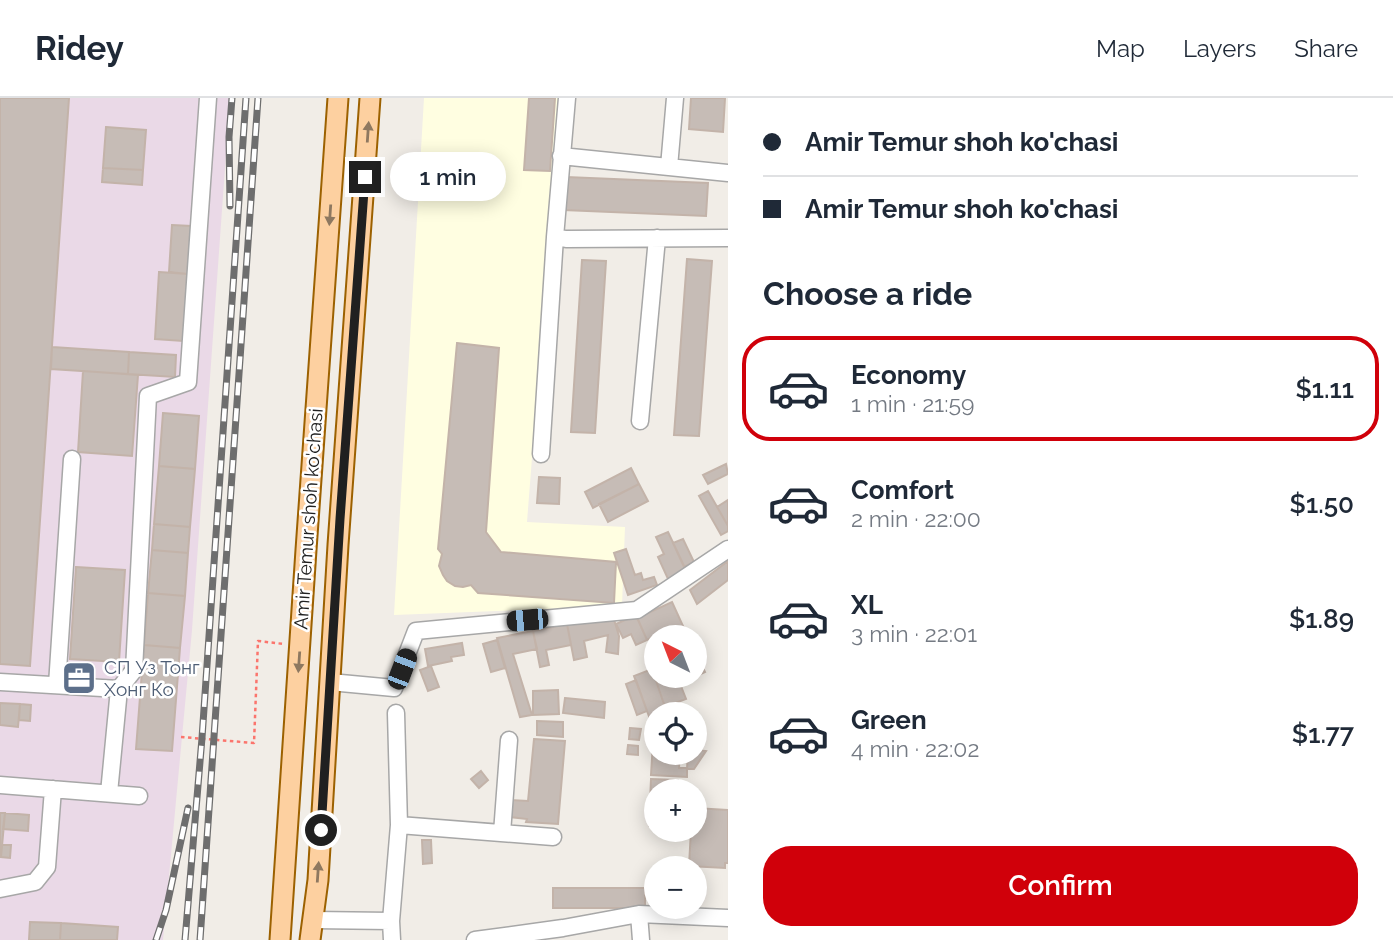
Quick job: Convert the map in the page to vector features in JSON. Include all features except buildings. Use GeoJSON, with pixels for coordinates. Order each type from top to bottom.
{"type":"FeatureCollection","features":[{"type":"Feature","properties":{"kind":"main road","name":"Amir Temur shoh ko'chasi"},"geometry":{"type":"LineString","coordinates":[[281,940],[338,98]]}},
{"type":"Feature","properties":{"kind":"main road","name":"Amir Temur shoh ko'chasi"},"geometry":{"type":"LineString","coordinates":[[312,930],[318,880],[370,98]]}},
{"type":"Feature","properties":{"kind":"street"},"geometry":{"type":"LineString","coordinates":[[108,793],[119,689],[134,670],[148,396],[188,382],[208,98]]}},
{"type":"Feature","properties":{"kind":"street"},"geometry":{"type":"LineString","coordinates":[[541,454],[567,98]]}},
{"type":"Feature","properties":{"kind":"street"},"geometry":{"type":"LineString","coordinates":[[669,167],[675,98]]}},
{"type":"Feature","properties":{"kind":"street"},"geometry":{"type":"LineString","coordinates":[[561,156],[728,173]]}},
{"type":"Feature","properties":{"kind":"street"},"geometry":{"type":"LineString","coordinates":[[555,237],[728,237]]}},
{"type":"Feature","properties":{"kind":"street"},"geometry":{"type":"LineString","coordinates":[[640,421],[657,238]]}},
{"type":"Feature","properties":{"kind":"street"},"geometry":{"type":"LineString","coordinates":[[57,685],[72,459]]}},
{"type":"Feature","properties":{"kind":"street"},"geometry":{"type":"LineString","coordinates":[[330,682],[394,688],[416,631],[637,610],[728,549]]}},
{"type":"Feature","properties":{"kind":"street"},"geometry":{"type":"LineString","coordinates":[[0,682],[119,689]]}},
{"type":"Feature","properties":{"kind":"street"},"geometry":{"type":"LineString","coordinates":[[392,940],[391,921],[399,825],[396,713]]}},
{"type":"Feature","properties":{"kind":"street"},"geometry":{"type":"LineString","coordinates":[[502,833],[509,740]]}},
{"type":"Feature","properties":{"kind":"street"},"geometry":{"type":"LineString","coordinates":[[0,785],[139,796]]}},
{"type":"Feature","properties":{"kind":"street"},"geometry":{"type":"LineString","coordinates":[[0,889],[35,882],[47,867],[53,789]]}},
{"type":"Feature","properties":{"kind":"street"},"geometry":{"type":"LineString","coordinates":[[399,825],[553,837]]}},
{"type":"Feature","properties":{"kind":"street"},"geometry":{"type":"LineString","coordinates":[[639,914],[645,939]]}},
{"type":"Feature","properties":{"kind":"street"},"geometry":{"type":"LineString","coordinates":[[475,940],[639,914],[728,918]]}},
{"type":"Feature","properties":{"kind":"street"},"geometry":{"type":"LineString","coordinates":[[312,930],[391,921]]}},
{"type":"Feature","properties":{"kind":"path"},"geometry":{"type":"LineString","coordinates":[[181,737],[254,743],[258,641],[300,645]]}},
{"type":"Feature","properties":{"kind":"shaded area"},"geometry":{"type":"Polygon","coordinates":[[[0,98],[230,98],[192,630],[163,940],[0,940],[0,98]]]}},
{"type":"Feature","properties":{"kind":"shaded area"},"geometry":{"type":"Polygon","coordinates":[[[424,98],[560,98],[527,522],[625,527],[622,606],[394,615],[424,98]]]}},
{"type":"Feature","properties":{"kind":"railway"},"geometry":{"type":"LineString","coordinates":[[230,206],[229,137],[232,98]]}},
{"type":"Feature","properties":{"kind":"railway"},"geometry":{"type":"LineString","coordinates":[[185,940],[202,738],[246,98]]}},
{"type":"Feature","properties":{"kind":"railway"},"geometry":{"type":"LineString","coordinates":[[200,940],[258,98]]}},
{"type":"Feature","properties":{"kind":"railway"},"geometry":{"type":"LineString","coordinates":[[156,940],[166,910],[188,808]]}},
{"type":"Feature","properties":{"kind":"place","name":"СП Уз Тонг Хонг Ко"},"geometry":{"type":"Point","coordinates":[79,678]}},
{"type":"Feature","properties":{"kind":"route"},"geometry":{"type":"LineString","coordinates":[[321,830],[365,177]]}}]}
